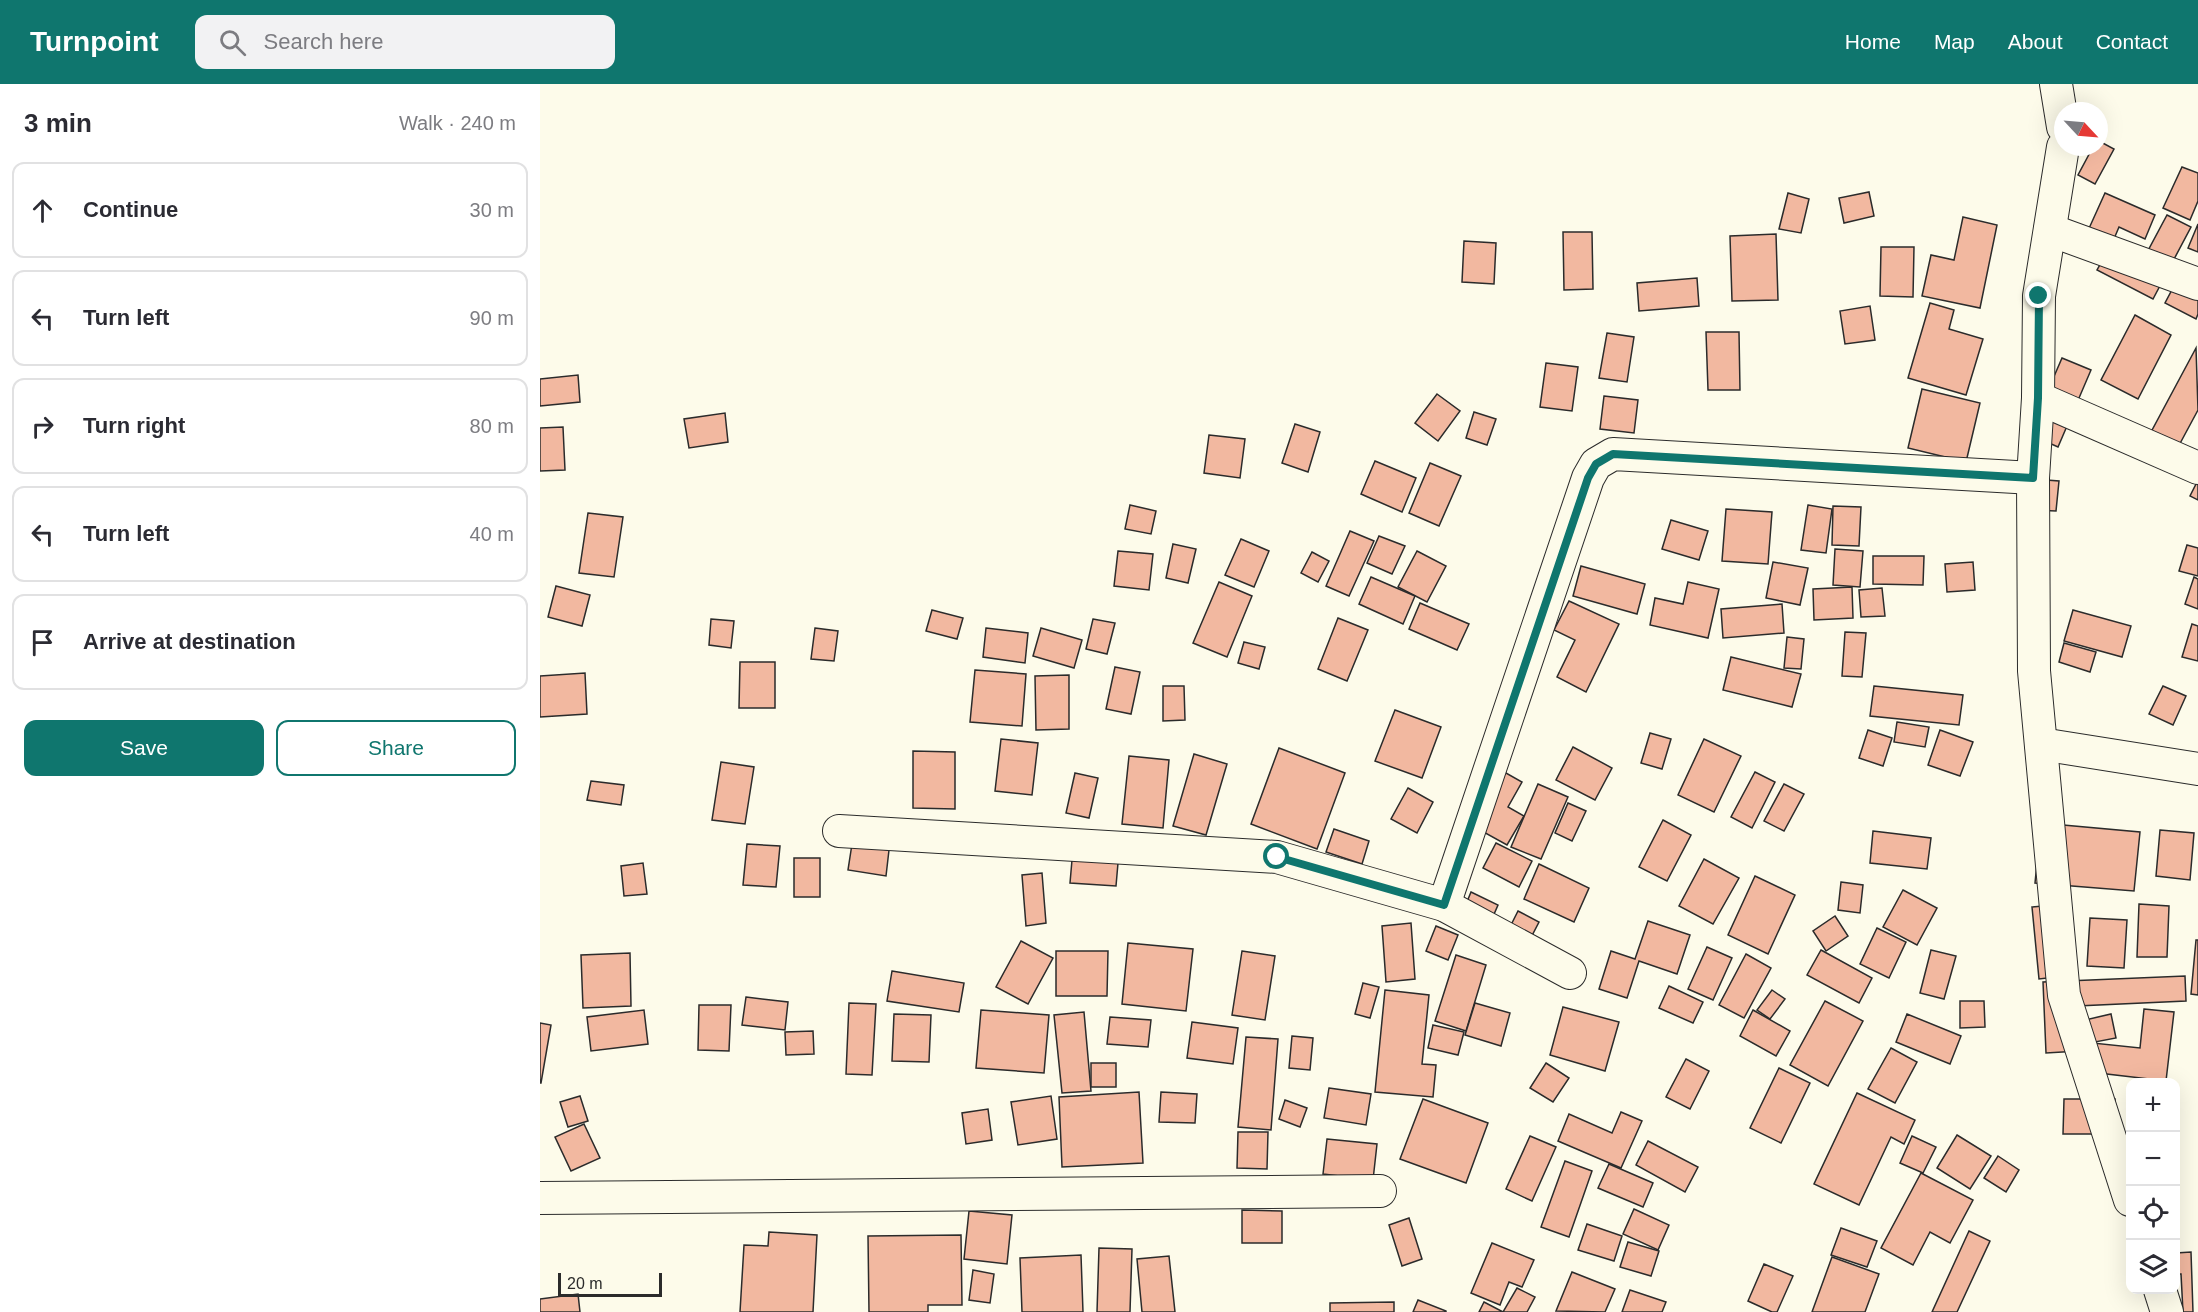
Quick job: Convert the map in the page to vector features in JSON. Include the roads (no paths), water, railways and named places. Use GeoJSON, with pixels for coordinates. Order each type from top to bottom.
{"type":"FeatureCollection","features":[{"type":"Feature","properties":{"kind":"street"},"geometry":{"type":"LineString","coordinates":[[2056,84],[2059,102]]}},
{"type":"Feature","properties":{"kind":"street"},"geometry":{"type":"LineString","coordinates":[[2062,156],[2039,296],[2038,398],[2033,478],[2034,671],[2064,995],[2126,1188]]}},
{"type":"Feature","properties":{"kind":"street"},"geometry":{"type":"LineString","coordinates":[[2050,230],[2198,284]]}},
{"type":"Feature","properties":{"kind":"street"},"geometry":{"type":"LineString","coordinates":[[2038,398],[2198,468]]}},
{"type":"Feature","properties":{"kind":"street"},"geometry":{"type":"LineString","coordinates":[[1444,905],[1588,478],[1596,464],[1613,454],[2033,478]]}},
{"type":"Feature","properties":{"kind":"street"},"geometry":{"type":"LineString","coordinates":[[2041,744],[2198,769]]}},
{"type":"Feature","properties":{"kind":"street"},"geometry":{"type":"LineString","coordinates":[[838,831],[1277,857],[1444,905],[1570,973]]}},
{"type":"Feature","properties":{"kind":"street"},"geometry":{"type":"LineString","coordinates":[[540,1198],[1380,1191]]}},
{"type":"Feature","properties":{"kind":"street"},"geometry":{"type":"LineString","coordinates":[[2161,1294],[2167,1312]]}}]}
